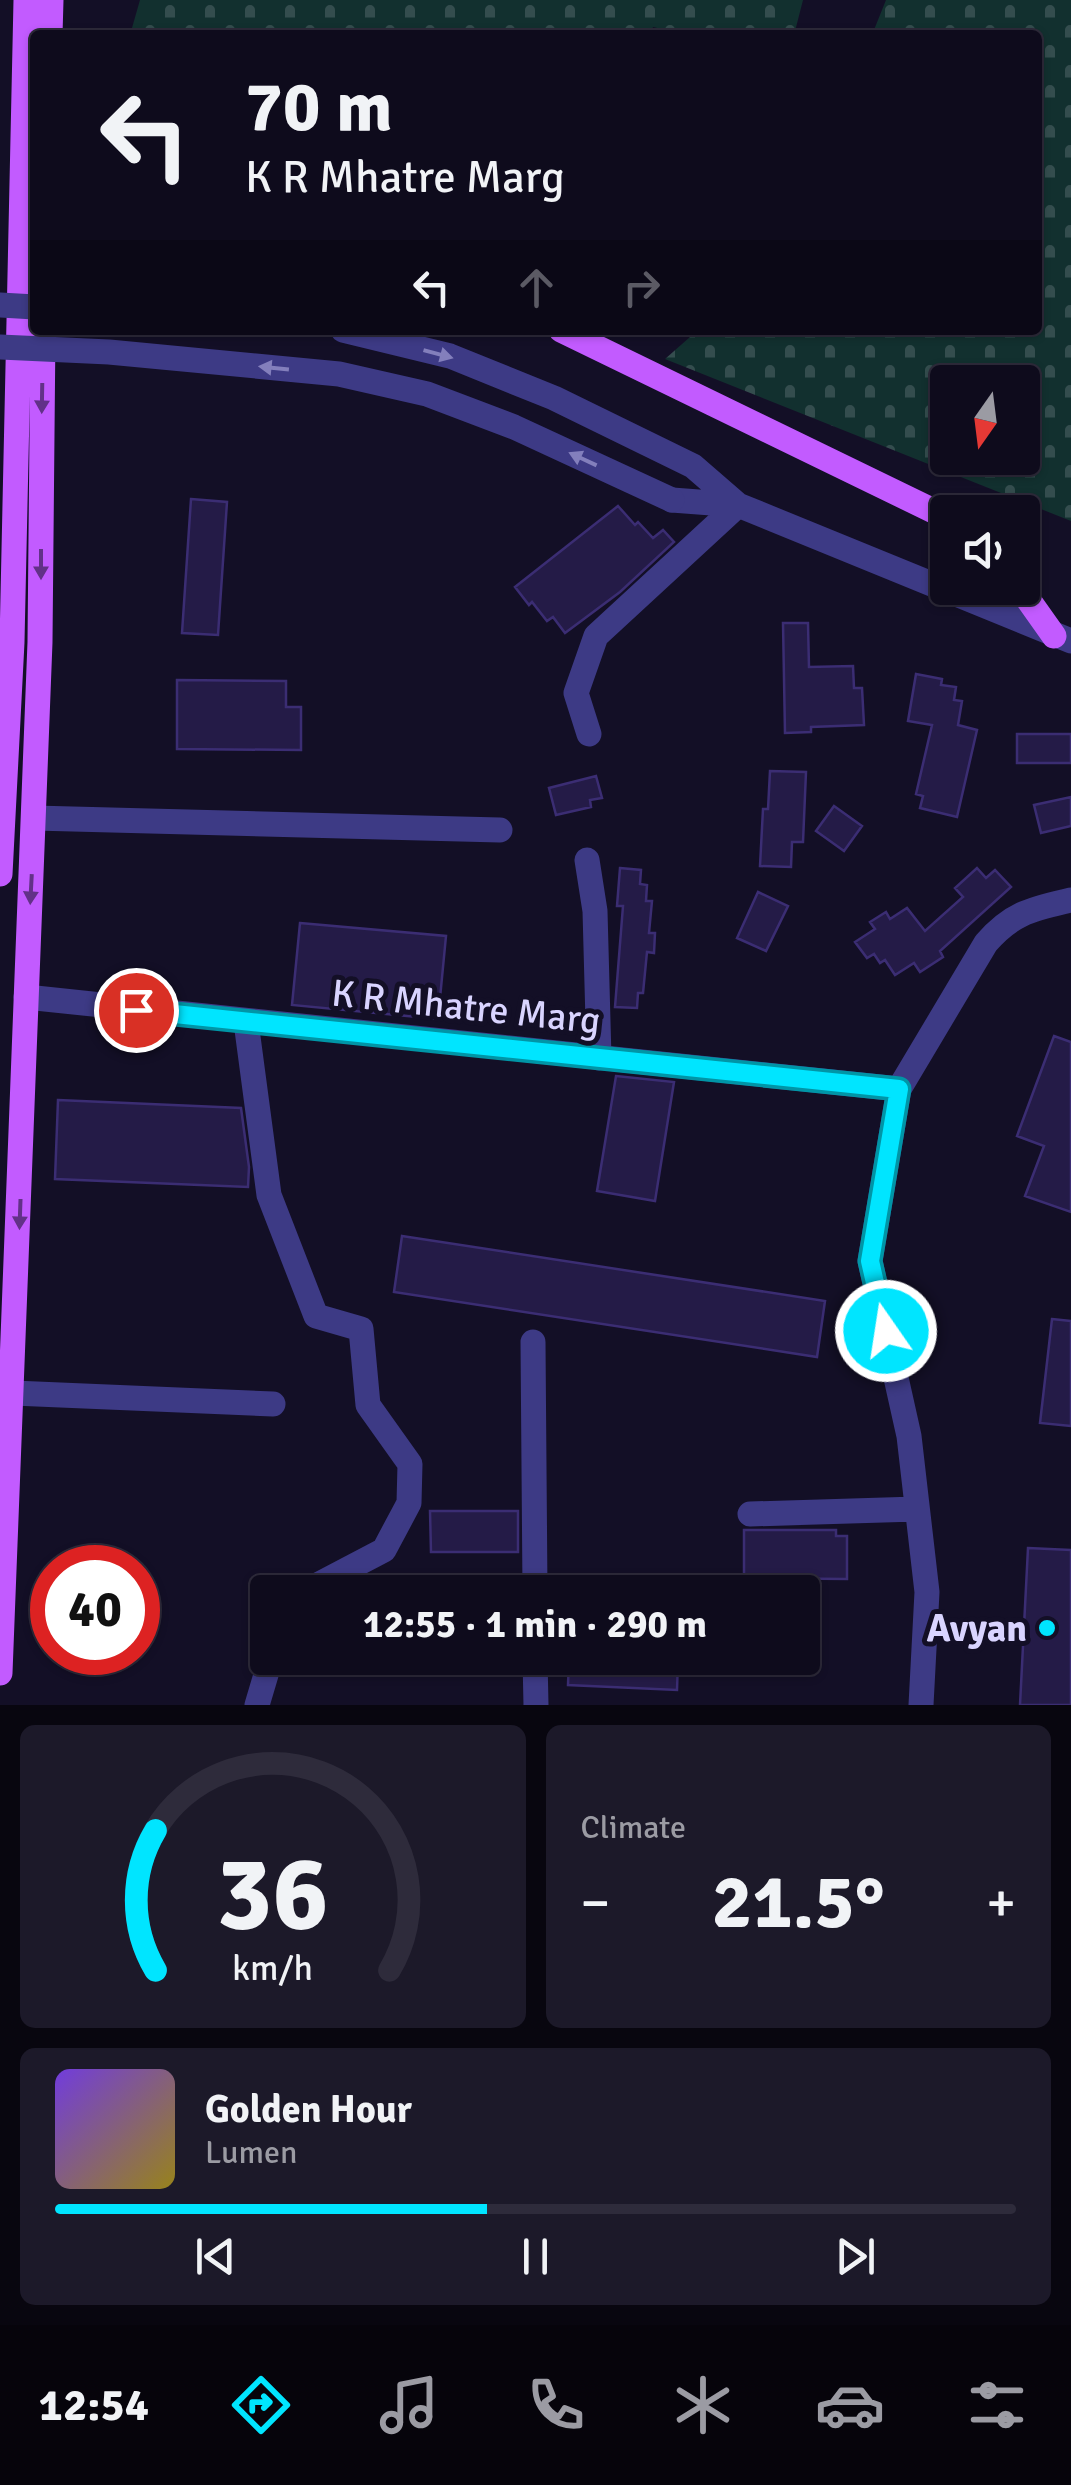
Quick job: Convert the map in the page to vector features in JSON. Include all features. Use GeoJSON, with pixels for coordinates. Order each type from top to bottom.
{"type":"FeatureCollection","features":[{"type":"Feature","properties":{"kind":"main road"},"geometry":{"type":"LineString","coordinates":[[0,874],[27,244],[26,0]]}},
{"type":"Feature","properties":{"kind":"main road"},"geometry":{"type":"LineString","coordinates":[[50,30],[51,0]]}},
{"type":"Feature","properties":{"kind":"main road"},"geometry":{"type":"LineString","coordinates":[[0,1673],[40,642],[43,335]]}},
{"type":"Feature","properties":{"kind":"main road"},"geometry":{"type":"LineString","coordinates":[[571,335],[930,509]]}},
{"type":"Feature","properties":{"kind":"main road"},"geometry":{"type":"LineString","coordinates":[[1035,605],[1063,638]]}},
{"type":"Feature","properties":{"kind":"street"},"geometry":{"type":"LineString","coordinates":[[0,305],[30,307]]}},
{"type":"Feature","properties":{"kind":"street"},"geometry":{"type":"LineString","coordinates":[[364,335],[450,356],[554,398],[693,466],[738,504],[1063,638]]}},
{"type":"Feature","properties":{"kind":"street"},"geometry":{"type":"LineString","coordinates":[[0,347],[109,352],[339,374],[427,394],[514,427],[672,500],[738,504]]}},
{"type":"Feature","properties":{"kind":"street"},"geometry":{"type":"LineString","coordinates":[[589,734],[576,693],[596,636],[738,504]]}},
{"type":"Feature","properties":{"kind":"street"},"geometry":{"type":"LineString","coordinates":[[34,818],[500,830]]}},
{"type":"Feature","properties":{"kind":"street"},"geometry":{"type":"LineString","coordinates":[[587,860],[594,911],[599,1058]]}},
{"type":"Feature","properties":{"kind":"street"},"geometry":{"type":"LineString","coordinates":[[921,1705],[927,1592],[918,1509],[909,1436],[870,1261],[899,1089],[986,942],[1002,924],[1022,912],[1071,900]]}},
{"type":"Feature","properties":{"kind":"street","name":"K R Mhatre Marg"},"geometry":{"type":"LineString","coordinates":[[26,997],[899,1089]]}},
{"type":"Feature","properties":{"kind":"street"},"geometry":{"type":"LineString","coordinates":[[246,1022],[268,1196],[316,1316],[361,1330],[368,1405],[410,1464],[409,1503],[384,1550],[336,1575]]}},
{"type":"Feature","properties":{"kind":"street"},"geometry":{"type":"LineString","coordinates":[[534,1342],[535,1575]]}},
{"type":"Feature","properties":{"kind":"street"},"geometry":{"type":"LineString","coordinates":[[13,1393],[273,1404]]}},
{"type":"Feature","properties":{"kind":"street"},"geometry":{"type":"LineString","coordinates":[[750,1514],[918,1509]]}},
{"type":"Feature","properties":{"kind":"street"},"geometry":{"type":"LineString","coordinates":[[257,1705],[266,1675]]}},
{"type":"Feature","properties":{"kind":"street"},"geometry":{"type":"LineString","coordinates":[[535,1675],[536,1705]]}},
{"type":"Feature","properties":{"kind":"green space"},"geometry":{"type":"Polygon","coordinates":[[[140,0],[803,0],[795,30],[653,27],[131,30],[140,0]]]}},
{"type":"Feature","properties":{"kind":"green space"},"geometry":{"type":"Polygon","coordinates":[[[886,0],[1071,0],[1071,521],[1040,509],[1040,495],[1006,495],[956,475],[1040,475],[1040,365],[930,365],[930,465],[665,359],[692,335],[1042,335],[1042,30],[874,30],[886,0]]]}},
{"type":"Feature","properties":{"kind":"building"},"geometry":{"type":"Polygon","coordinates":[[[191,499],[227,502],[218,635],[182,633],[191,499]]]}},
{"type":"Feature","properties":{"kind":"building"},"geometry":{"type":"Polygon","coordinates":[[[618,506],[653,538],[663,530],[674,542],[620,592],[565,633],[553,617],[547,621],[532,602],[529,605],[515,587],[618,506]]]}},
{"type":"Feature","properties":{"kind":"building"},"geometry":{"type":"Polygon","coordinates":[[[783,623],[808,623],[809,667],[853,666],[854,688],[862,688],[864,725],[811,727],[811,732],[785,733],[783,623]]]}},
{"type":"Feature","properties":{"kind":"building"},"geometry":{"type":"Polygon","coordinates":[[[916,674],[942,679],[941,685],[956,687],[954,700],[962,701],[958,725],[977,730],[957,817],[920,808],[923,796],[916,794],[932,725],[908,721],[916,674]]]}},
{"type":"Feature","properties":{"kind":"building"},"geometry":{"type":"Polygon","coordinates":[[[177,680],[286,681],[286,707],[301,707],[301,750],[177,749],[177,680]]]}},
{"type":"Feature","properties":{"kind":"building"},"geometry":{"type":"Polygon","coordinates":[[[1017,734],[1071,734],[1071,763],[1017,763],[1017,734]]]}},
{"type":"Feature","properties":{"kind":"building"},"geometry":{"type":"Polygon","coordinates":[[[770,771],[806,772],[803,842],[792,842],[791,867],[760,866],[770,771]]]}},
{"type":"Feature","properties":{"kind":"building"},"geometry":{"type":"Polygon","coordinates":[[[596,776],[602,798],[590,800],[591,807],[556,815],[549,788],[596,776]]]}},
{"type":"Feature","properties":{"kind":"building"},"geometry":{"type":"Polygon","coordinates":[[[1071,797],[1071,826],[1041,833],[1034,805],[1071,797]]]}},
{"type":"Feature","properties":{"kind":"building"},"geometry":{"type":"Polygon","coordinates":[[[834,806],[862,826],[844,851],[816,831],[834,806]]]}},
{"type":"Feature","properties":{"kind":"building"},"geometry":{"type":"Polygon","coordinates":[[[620,868],[641,870],[640,884],[647,885],[646,901],[652,901],[649,933],[655,933],[654,953],[647,952],[643,993],[638,993],[637,1008],[615,1007],[623,906],[617,906],[620,868]]]}},
{"type":"Feature","properties":{"kind":"building"},"geometry":{"type":"Polygon","coordinates":[[[977,868],[986,878],[995,870],[1011,887],[940,951],[943,957],[920,972],[914,963],[895,975],[885,960],[880,963],[874,954],[867,958],[855,942],[875,929],[870,922],[886,912],[890,919],[907,908],[925,931],[963,897],[955,888],[977,868]]]}},
{"type":"Feature","properties":{"kind":"building"},"geometry":{"type":"Polygon","coordinates":[[[758,892],[788,906],[766,951],[737,938],[758,892]]]}},
{"type":"Feature","properties":{"kind":"building"},"geometry":{"type":"Polygon","coordinates":[[[300,923],[446,936],[438,1019],[292,1005],[300,923]]]}},
{"type":"Feature","properties":{"kind":"building"},"geometry":{"type":"Polygon","coordinates":[[[1054,1036],[1071,1042],[1071,1212],[1025,1196],[1044,1146],[1017,1136],[1054,1036]]]}},
{"type":"Feature","properties":{"kind":"building"},"geometry":{"type":"Polygon","coordinates":[[[616,1076],[674,1082],[655,1201],[597,1191],[616,1076]]]}},
{"type":"Feature","properties":{"kind":"building"},"geometry":{"type":"Polygon","coordinates":[[[58,1100],[241,1108],[248,1187],[55,1179],[58,1100]]]}},
{"type":"Feature","properties":{"kind":"building"},"geometry":{"type":"Polygon","coordinates":[[[402,1236],[825,1301],[817,1357],[394,1292],[402,1236]]]}},
{"type":"Feature","properties":{"kind":"building"},"geometry":{"type":"Polygon","coordinates":[[[1052,1319],[1071,1321],[1071,1426],[1040,1423],[1052,1319]]]}},
{"type":"Feature","properties":{"kind":"building"},"geometry":{"type":"Polygon","coordinates":[[[430,1511],[518,1511],[518,1552],[431,1552],[430,1511]]]}},
{"type":"Feature","properties":{"kind":"building"},"geometry":{"type":"Polygon","coordinates":[[[744,1530],[836,1530],[836,1536],[847,1536],[847,1579],[744,1575],[744,1530]]]}},
{"type":"Feature","properties":{"kind":"building","name":"Avyan"},"geometry":{"type":"Polygon","coordinates":[[[1028,1548],[1071,1550],[1071,1705],[1020,1705],[1028,1548]]]}},
{"type":"Feature","properties":{"kind":"building"},"geometry":{"type":"Polygon","coordinates":[[[568,1675],[678,1675],[677,1690],[568,1685],[568,1675]]]}},
{"type":"Feature","properties":{"kind":"place","name":"Avyan"},"geometry":{"type":"Point","coordinates":[1047,1628]}},
{"type":"Feature","properties":{"kind":"route"},"geometry":{"type":"LineString","coordinates":[[136,1010],[899,1089],[870,1261],[886,1331]]}}]}
